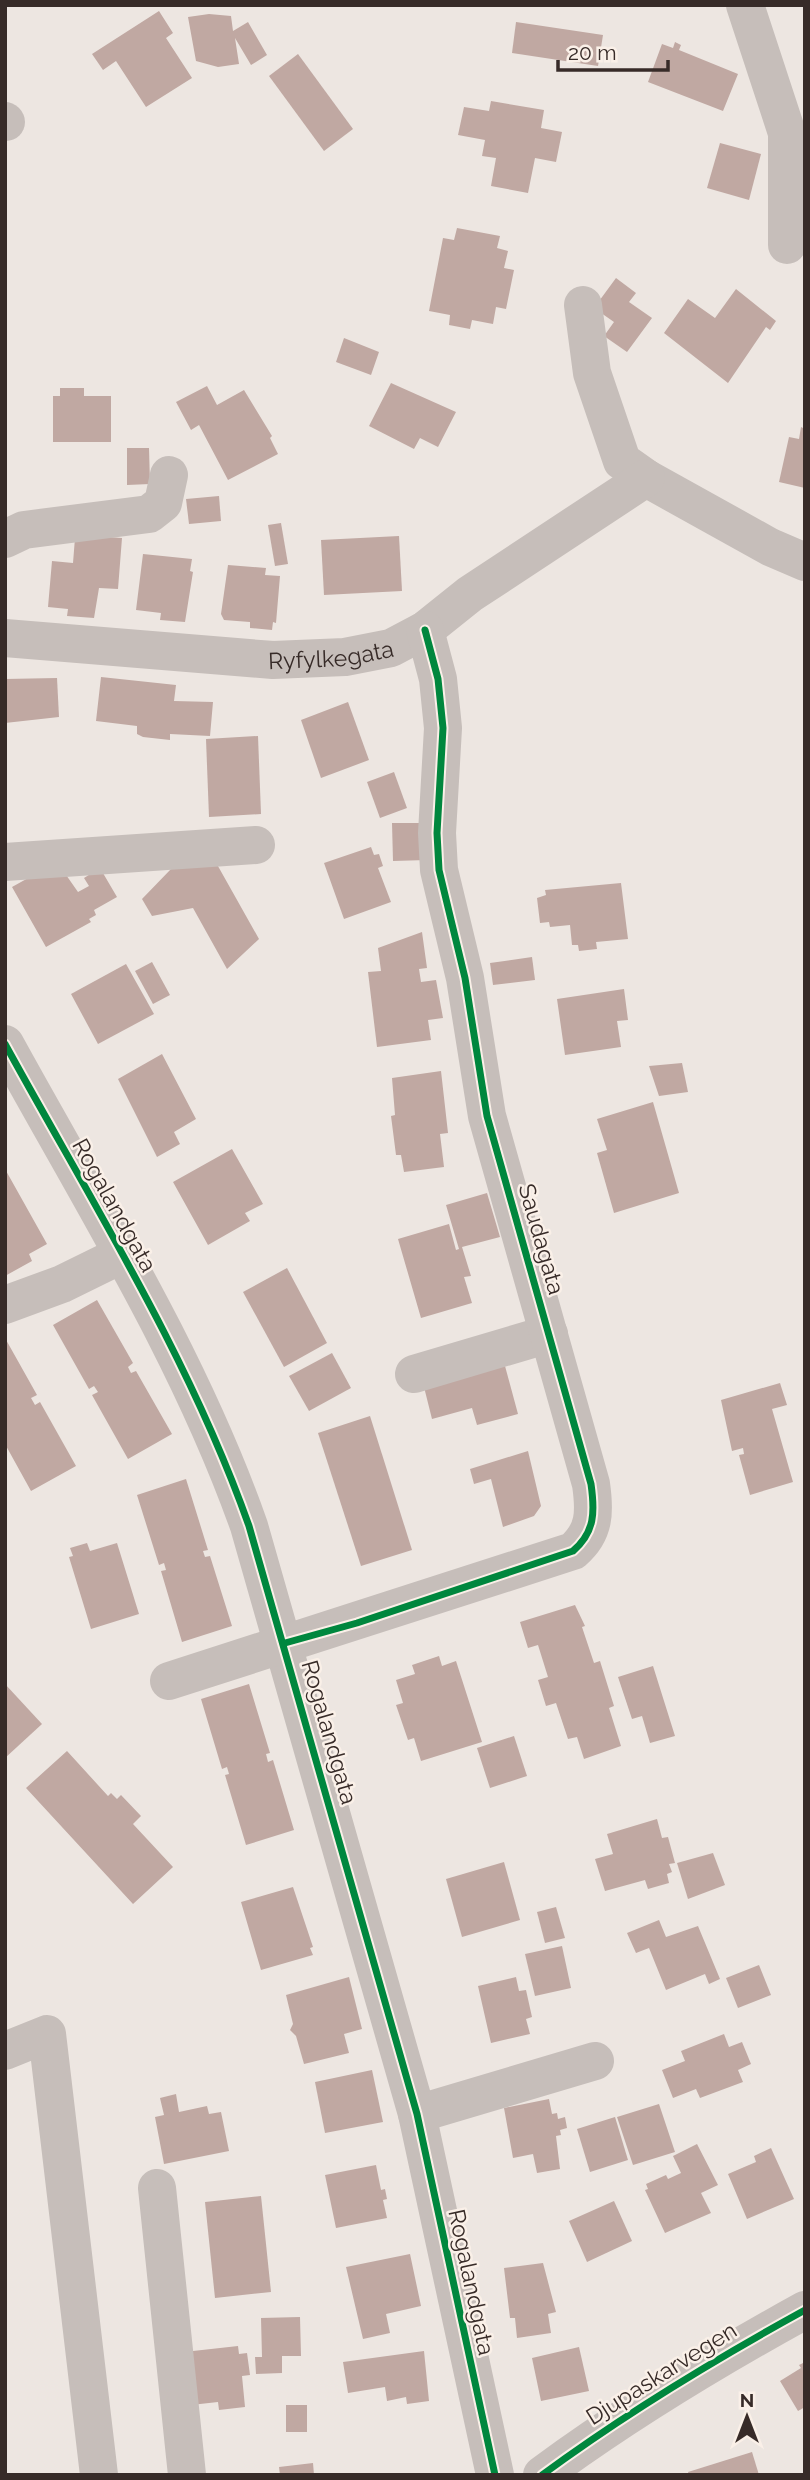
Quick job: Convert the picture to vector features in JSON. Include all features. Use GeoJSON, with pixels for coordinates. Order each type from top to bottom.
{"type":"FeatureCollection","features":[{"type":"Feature","properties":{"kind":"street"},"geometry":{"type":"LineString","coordinates":[[745,5],[787,133],[787,245]]}},
{"type":"Feature","properties":{"kind":"street"},"geometry":{"type":"LineString","coordinates":[[583,305],[592,373],[634,469],[770,547],[805,562]]}},
{"type":"Feature","properties":{"kind":"street","name":"Ryfylkegata"},"geometry":{"type":"LineString","coordinates":[[5,638],[273,660],[345,657],[391,648],[425,630],[634,469]]}},
{"type":"Feature","properties":{"kind":"street"},"geometry":{"type":"LineString","coordinates":[[5,539],[24,530],[149,514],[163,503],[169,475]]}},
{"type":"Feature","properties":{"kind":"street","name":"Saudagata"},"geometry":{"type":"LineString","coordinates":[[285,1643],[357,1623],[573,1551],[586,1540],[594,1506],[591,1484],[487,1116],[466,978],[439,870],[437,832],[443,728],[438,679],[425,630]]}},
{"type":"Feature","properties":{"kind":"street"},"geometry":{"type":"LineString","coordinates":[[5,862],[256,845]]}},
{"type":"Feature","properties":{"kind":"street","name":"Rogalandgata"},"geometry":{"type":"LineString","coordinates":[[5,1044],[200,1403],[229,1468],[285,1643],[417,2114],[495,2475]]}},
{"type":"Feature","properties":{"kind":"street"},"geometry":{"type":"LineString","coordinates":[[5,1305],[62,1284],[121,1255]]}},
{"type":"Feature","properties":{"kind":"street"},"geometry":{"type":"LineString","coordinates":[[414,1374],[548,1334]]}},
{"type":"Feature","properties":{"kind":"street"},"geometry":{"type":"LineString","coordinates":[[169,1681],[285,1643]]}},
{"type":"Feature","properties":{"kind":"street"},"geometry":{"type":"LineString","coordinates":[[5,2051],[47,2034],[99,2475]]}},
{"type":"Feature","properties":{"kind":"street"},"geometry":{"type":"LineString","coordinates":[[417,2114],[595,2061]]}},
{"type":"Feature","properties":{"kind":"street"},"geometry":{"type":"LineString","coordinates":[[157,2188],[187,2475]]}},
{"type":"Feature","properties":{"kind":"street","name":"Djupaskarvegen"},"geometry":{"type":"LineString","coordinates":[[542,2475],[606,2428],[735,2348],[805,2310]]}},
{"type":"Feature","properties":{"kind":"building"},"geometry":{"type":"Polygon","coordinates":[[[159,11],[173,33],[166,38],[192,78],[146,107],[116,61],[103,70],[92,54],[159,11]]]}},
{"type":"Feature","properties":{"kind":"building"},"geometry":{"type":"Polygon","coordinates":[[[209,14],[231,16],[233,31],[248,22],[267,55],[251,65],[235,38],[239,64],[218,67],[196,61],[188,17],[209,14]]]}},
{"type":"Feature","properties":{"kind":"building"},"geometry":{"type":"Polygon","coordinates":[[[516,22],[603,35],[598,66],[512,53],[516,22]]]}},
{"type":"Feature","properties":{"kind":"building"},"geometry":{"type":"Polygon","coordinates":[[[675,42],[681,45],[679,50],[738,74],[723,111],[648,82],[662,44],[673,48],[675,42]]]}},
{"type":"Feature","properties":{"kind":"building"},"geometry":{"type":"Polygon","coordinates":[[[298,54],[353,129],[324,151],[269,76],[298,54]]]}},
{"type":"Feature","properties":{"kind":"building"},"geometry":{"type":"Polygon","coordinates":[[[491,101],[544,110],[541,128],[562,132],[556,162],[535,158],[528,193],[491,186],[496,158],[482,156],[485,140],[458,135],[464,107],[489,111],[491,101]]]}},
{"type":"Feature","properties":{"kind":"building"},"geometry":{"type":"Polygon","coordinates":[[[720,143],[761,154],[749,200],[707,188],[720,143]]]}},
{"type":"Feature","properties":{"kind":"building"},"geometry":{"type":"Polygon","coordinates":[[[457,228],[500,236],[497,248],[508,251],[504,268],[514,270],[506,309],[496,307],[493,324],[472,320],[470,329],[449,325],[450,315],[429,311],[443,238],[454,240],[457,228]]]}},
{"type":"Feature","properties":{"kind":"building"},"geometry":{"type":"Polygon","coordinates":[[[616,278],[636,293],[629,302],[652,318],[627,352],[604,336],[614,322],[594,308],[616,278]]]}},
{"type":"Feature","properties":{"kind":"building"},"geometry":{"type":"Polygon","coordinates":[[[736,289],[776,321],[770,330],[766,327],[728,383],[664,333],[688,299],[715,318],[736,289]]]}},
{"type":"Feature","properties":{"kind":"building"},"geometry":{"type":"Polygon","coordinates":[[[344,338],[379,352],[371,375],[336,362],[344,338]]]}},
{"type":"Feature","properties":{"kind":"building"},"geometry":{"type":"Polygon","coordinates":[[[391,383],[456,412],[438,447],[420,438],[414,449],[369,426],[391,383]]]}},
{"type":"Feature","properties":{"kind":"building"},"geometry":{"type":"Polygon","coordinates":[[[207,386],[217,405],[244,390],[272,436],[270,438],[278,454],[228,480],[199,425],[191,430],[176,402],[207,386]]]}},
{"type":"Feature","properties":{"kind":"building"},"geometry":{"type":"Polygon","coordinates":[[[60,388],[84,388],[84,396],[111,396],[111,442],[53,442],[53,396],[60,396],[60,388]]]}},
{"type":"Feature","properties":{"kind":"building"},"geometry":{"type":"Polygon","coordinates":[[[801,427],[805,429],[805,488],[779,482],[789,437],[799,439],[801,427]]]}},
{"type":"Feature","properties":{"kind":"building"},"geometry":{"type":"Polygon","coordinates":[[[127,448],[149,448],[150,484],[127,485],[127,448]]]}},
{"type":"Feature","properties":{"kind":"building"},"geometry":{"type":"Polygon","coordinates":[[[219,496],[221,521],[189,524],[186,499],[219,496]]]}},
{"type":"Feature","properties":{"kind":"building"},"geometry":{"type":"Polygon","coordinates":[[[281,523],[288,564],[275,566],[268,525],[281,523]]]}},
{"type":"Feature","properties":{"kind":"building"},"geometry":{"type":"Polygon","coordinates":[[[399,536],[402,591],[324,595],[321,540],[399,536]]]}},
{"type":"Feature","properties":{"kind":"building"},"geometry":{"type":"Polygon","coordinates":[[[75,538],[122,538],[118,589],[99,588],[94,618],[67,616],[68,609],[48,607],[52,561],[73,563],[75,538]]]}},
{"type":"Feature","properties":{"kind":"building"},"geometry":{"type":"Polygon","coordinates":[[[143,554],[192,559],[190,571],[193,572],[185,622],[160,620],[161,613],[136,610],[143,554]]]}},
{"type":"Feature","properties":{"kind":"building"},"geometry":{"type":"Polygon","coordinates":[[[228,565],[266,568],[265,575],[280,576],[276,623],[273,622],[272,630],[250,628],[250,622],[224,620],[221,614],[228,565]]]}},
{"type":"Feature","properties":{"kind":"building"},"geometry":{"type":"Polygon","coordinates":[[[101,677],[176,685],[174,701],[213,702],[210,736],[170,734],[170,740],[143,737],[137,734],[137,726],[96,721],[101,677]]]}},
{"type":"Feature","properties":{"kind":"building"},"geometry":{"type":"Polygon","coordinates":[[[57,678],[59,717],[5,723],[5,679],[57,678]]]}},
{"type":"Feature","properties":{"kind":"building"},"geometry":{"type":"Polygon","coordinates":[[[348,702],[369,760],[321,778],[301,720],[348,702]]]}},
{"type":"Feature","properties":{"kind":"building"},"geometry":{"type":"Polygon","coordinates":[[[258,736],[261,814],[209,817],[206,739],[258,736]]]}},
{"type":"Feature","properties":{"kind":"building"},"geometry":{"type":"Polygon","coordinates":[[[394,772],[407,808],[380,818],[367,782],[394,772]]]}},
{"type":"Feature","properties":{"kind":"building"},"geometry":{"type":"Polygon","coordinates":[[[392,823],[426,823],[427,860],[393,861],[392,823]]]}},
{"type":"Feature","properties":{"kind":"building"},"geometry":{"type":"Polygon","coordinates":[[[371,847],[374,855],[379,854],[383,866],[378,868],[391,902],[344,919],[324,863],[371,847]]]}},
{"type":"Feature","properties":{"kind":"building"},"geometry":{"type":"Polygon","coordinates":[[[214,859],[259,939],[227,969],[193,908],[152,916],[142,899],[171,869],[214,859]]]}},
{"type":"Feature","properties":{"kind":"building"},"geometry":{"type":"Polygon","coordinates":[[[57,862],[78,892],[89,886],[84,878],[100,868],[117,897],[94,910],[96,915],[89,919],[91,922],[46,947],[12,887],[57,862]]]}},
{"type":"Feature","properties":{"kind":"building"},"geometry":{"type":"Polygon","coordinates":[[[621,883],[628,939],[596,942],[597,949],[579,951],[578,945],[572,945],[570,925],[550,927],[549,922],[540,923],[537,898],[546,895],[545,890],[621,883]]]}},
{"type":"Feature","properties":{"kind":"building"},"geometry":{"type":"Polygon","coordinates":[[[422,932],[427,968],[419,969],[421,982],[436,980],[443,1018],[428,1020],[431,1040],[377,1047],[368,972],[381,971],[378,948],[422,932]]]}},
{"type":"Feature","properties":{"kind":"building"},"geometry":{"type":"Polygon","coordinates":[[[532,957],[535,980],[493,985],[490,963],[532,957]]]}},
{"type":"Feature","properties":{"kind":"building"},"geometry":{"type":"Polygon","coordinates":[[[152,962],[170,995],[153,1004],[135,971],[152,962]]]}},
{"type":"Feature","properties":{"kind":"building"},"geometry":{"type":"Polygon","coordinates":[[[126,964],[154,1014],[98,1044],[71,994],[126,964]]]}},
{"type":"Feature","properties":{"kind":"building"},"geometry":{"type":"Polygon","coordinates":[[[624,989],[628,1020],[617,1021],[621,1047],[565,1055],[557,999],[624,989]]]}},
{"type":"Feature","properties":{"kind":"building"},"geometry":{"type":"Polygon","coordinates":[[[162,1054],[196,1119],[174,1132],[180,1144],[157,1157],[118,1079],[162,1054]]]}},
{"type":"Feature","properties":{"kind":"building"},"geometry":{"type":"Polygon","coordinates":[[[682,1063],[688,1092],[659,1096],[649,1066],[682,1063]]]}},
{"type":"Feature","properties":{"kind":"building"},"geometry":{"type":"Polygon","coordinates":[[[441,1071],[448,1133],[440,1134],[444,1167],[404,1172],[401,1155],[396,1155],[391,1116],[395,1115],[392,1078],[441,1071]]]}},
{"type":"Feature","properties":{"kind":"building"},"geometry":{"type":"Polygon","coordinates":[[[653,1102],[679,1193],[614,1213],[597,1153],[607,1150],[597,1119],[653,1102]]]}},
{"type":"Feature","properties":{"kind":"building"},"geometry":{"type":"Polygon","coordinates":[[[232,1149],[263,1204],[245,1213],[250,1221],[208,1245],[173,1182],[232,1149]]]}},
{"type":"Feature","properties":{"kind":"building"},"geometry":{"type":"Polygon","coordinates":[[[5,1169],[47,1244],[29,1254],[32,1261],[5,1276],[5,1169]]]}},
{"type":"Feature","properties":{"kind":"building"},"geometry":{"type":"Polygon","coordinates":[[[487,1193],[500,1237],[462,1247],[471,1276],[464,1277],[472,1303],[421,1318],[398,1239],[449,1224],[456,1250],[459,1249],[446,1205],[487,1193]]]}},
{"type":"Feature","properties":{"kind":"building"},"geometry":{"type":"Polygon","coordinates":[[[287,1268],[327,1343],[284,1367],[243,1292],[287,1268]]]}},
{"type":"Feature","properties":{"kind":"building"},"geometry":{"type":"Polygon","coordinates":[[[97,1300],[133,1363],[128,1367],[131,1373],[136,1371],[172,1434],[128,1459],[92,1395],[98,1392],[94,1386],[89,1389],[53,1325],[97,1300]]]}},
{"type":"Feature","properties":{"kind":"building"},"geometry":{"type":"Polygon","coordinates":[[[5,1338],[37,1395],[31,1398],[35,1405],[40,1402],[76,1466],[31,1491],[5,1444],[5,1338]]]}},
{"type":"Feature","properties":{"kind":"building"},"geometry":{"type":"Polygon","coordinates":[[[332,1353],[351,1388],[309,1411],[289,1376],[332,1353]]]}},
{"type":"Feature","properties":{"kind":"building"},"geometry":{"type":"Polygon","coordinates":[[[505,1366],[518,1414],[477,1425],[472,1408],[432,1419],[424,1387],[505,1366]]]}},
{"type":"Feature","properties":{"kind":"building"},"geometry":{"type":"Polygon","coordinates":[[[780,1383],[787,1405],[772,1409],[793,1482],[750,1495],[739,1455],[744,1454],[743,1448],[732,1451],[721,1400],[780,1383]]]}},
{"type":"Feature","properties":{"kind":"building"},"geometry":{"type":"Polygon","coordinates":[[[370,1416],[412,1550],[361,1566],[318,1433],[370,1416]]]}},
{"type":"Feature","properties":{"kind":"building"},"geometry":{"type":"Polygon","coordinates":[[[528,1451],[541,1506],[534,1516],[503,1527],[491,1479],[474,1484],[470,1469],[528,1451]]]}},
{"type":"Feature","properties":{"kind":"building"},"geometry":{"type":"Polygon","coordinates":[[[186,1479],[208,1550],[203,1551],[205,1557],[210,1556],[232,1626],[182,1642],[161,1571],[166,1570],[164,1563],[159,1565],[137,1495],[186,1479]]]}},
{"type":"Feature","properties":{"kind":"building"},"geometry":{"type":"Polygon","coordinates":[[[87,1543],[90,1551],[117,1543],[139,1614],[91,1629],[69,1557],[73,1556],[70,1548],[87,1543]]]}},
{"type":"Feature","properties":{"kind":"building"},"geometry":{"type":"Polygon","coordinates":[[[575,1605],[585,1626],[582,1627],[594,1663],[600,1661],[614,1706],[609,1708],[621,1746],[584,1759],[577,1737],[568,1739],[556,1703],[546,1706],[538,1680],[548,1677],[538,1645],[528,1648],[520,1622],[575,1605]]]}},
{"type":"Feature","properties":{"kind":"building"},"geometry":{"type":"Polygon","coordinates":[[[439,1656],[442,1666],[456,1661],[482,1742],[421,1761],[414,1738],[408,1740],[396,1705],[403,1703],[396,1680],[415,1674],[412,1665],[439,1656]]]}},
{"type":"Feature","properties":{"kind":"building"},"geometry":{"type":"Polygon","coordinates":[[[653,1666],[675,1736],[650,1743],[642,1716],[632,1719],[618,1677],[653,1666]]]}},
{"type":"Feature","properties":{"kind":"building"},"geometry":{"type":"Polygon","coordinates":[[[5,1684],[42,1724],[5,1758],[5,1684]]]}},
{"type":"Feature","properties":{"kind":"building"},"geometry":{"type":"Polygon","coordinates":[[[249,1684],[270,1753],[266,1754],[268,1762],[273,1760],[294,1830],[246,1845],[225,1775],[229,1774],[227,1767],[222,1769],[201,1699],[249,1684]]]}},
{"type":"Feature","properties":{"kind":"building"},"geometry":{"type":"Polygon","coordinates":[[[514,1736],[527,1776],[490,1788],[477,1748],[514,1736]]]}},
{"type":"Feature","properties":{"kind":"building"},"geometry":{"type":"Polygon","coordinates":[[[67,1751],[108,1796],[111,1793],[117,1799],[121,1795],[141,1816],[133,1824],[173,1867],[133,1904],[26,1788],[67,1751]]]}},
{"type":"Feature","properties":{"kind":"building"},"geometry":{"type":"Polygon","coordinates":[[[657,1819],[662,1838],[668,1837],[675,1863],[669,1864],[672,1872],[667,1874],[669,1883],[648,1889],[645,1880],[605,1891],[595,1859],[613,1854],[607,1834],[657,1819]]]}},
{"type":"Feature","properties":{"kind":"building"},"geometry":{"type":"Polygon","coordinates":[[[713,1853],[725,1885],[688,1899],[677,1863],[713,1853]]]}},
{"type":"Feature","properties":{"kind":"building"},"geometry":{"type":"Polygon","coordinates":[[[504,1862],[520,1920],[462,1937],[446,1879],[504,1862]]]}},
{"type":"Feature","properties":{"kind":"building"},"geometry":{"type":"Polygon","coordinates":[[[293,1887],[313,1947],[310,1948],[313,1955],[261,1970],[241,1902],[293,1887]]]}},
{"type":"Feature","properties":{"kind":"building"},"geometry":{"type":"Polygon","coordinates":[[[556,1907],[565,1938],[545,1943],[537,1912],[556,1907]]]}},
{"type":"Feature","properties":{"kind":"building"},"geometry":{"type":"Polygon","coordinates":[[[659,1920],[666,1937],[698,1926],[720,1979],[709,1984],[705,1974],[666,1990],[649,1948],[636,1953],[627,1933],[659,1920]]]}},
{"type":"Feature","properties":{"kind":"building"},"geometry":{"type":"Polygon","coordinates":[[[562,1946],[571,1988],[535,1996],[525,1954],[562,1946]]]}},
{"type":"Feature","properties":{"kind":"building"},"geometry":{"type":"Polygon","coordinates":[[[759,1965],[771,1995],[738,2008],[726,1978],[759,1965]]]}},
{"type":"Feature","properties":{"kind":"building"},"geometry":{"type":"Polygon","coordinates":[[[349,1977],[362,2029],[344,2034],[349,2053],[304,2064],[296,2036],[290,2030],[293,2024],[286,1995],[349,1977]]]}},
{"type":"Feature","properties":{"kind":"building"},"geometry":{"type":"Polygon","coordinates":[[[516,1977],[519,1991],[526,1990],[532,2017],[526,2019],[530,2034],[491,2043],[478,1986],[516,1977]]]}},
{"type":"Feature","properties":{"kind":"building"},"geometry":{"type":"Polygon","coordinates":[[[724,2034],[729,2047],[742,2042],[751,2064],[738,2070],[743,2082],[700,2098],[696,2089],[673,2098],[662,2070],[685,2061],[681,2051],[724,2034]]]}},
{"type":"Feature","properties":{"kind":"building"},"geometry":{"type":"Polygon","coordinates":[[[372,2070],[383,2122],[325,2133],[315,2082],[372,2070]]]}},
{"type":"Feature","properties":{"kind":"building"},"geometry":{"type":"Polygon","coordinates":[[[176,2094],[179,2112],[207,2106],[209,2114],[221,2112],[229,2151],[164,2164],[155,2117],[164,2115],[160,2098],[176,2094]]]}},
{"type":"Feature","properties":{"kind":"building"},"geometry":{"type":"Polygon","coordinates":[[[549,2099],[552,2114],[557,2113],[558,2119],[565,2117],[567,2128],[560,2130],[561,2135],[556,2136],[560,2169],[537,2173],[533,2154],[513,2158],[504,2108],[549,2099]]]}},
{"type":"Feature","properties":{"kind":"building"},"geometry":{"type":"Polygon","coordinates":[[[659,2104],[675,2152],[633,2165],[617,2117],[659,2104]]]}},
{"type":"Feature","properties":{"kind":"building"},"geometry":{"type":"Polygon","coordinates":[[[615,2117],[628,2160],[590,2172],[577,2129],[615,2117]]]}},
{"type":"Feature","properties":{"kind":"building"},"geometry":{"type":"Polygon","coordinates":[[[697,2144],[718,2185],[701,2193],[711,2213],[665,2233],[645,2190],[648,2189],[646,2184],[666,2175],[668,2179],[681,2173],[673,2156],[697,2144]]]}},
{"type":"Feature","properties":{"kind":"building"},"geometry":{"type":"Polygon","coordinates":[[[771,2148],[794,2199],[747,2219],[728,2174],[756,2162],[754,2156],[771,2148]]]}},
{"type":"Feature","properties":{"kind":"building"},"geometry":{"type":"Polygon","coordinates":[[[376,2165],[381,2190],[385,2189],[387,2199],[383,2200],[387,2218],[336,2228],[325,2175],[376,2165]]]}},
{"type":"Feature","properties":{"kind":"building"},"geometry":{"type":"Polygon","coordinates":[[[261,2196],[271,2292],[215,2298],[205,2202],[261,2196]]]}},
{"type":"Feature","properties":{"kind":"building"},"geometry":{"type":"Polygon","coordinates":[[[614,2201],[632,2241],[587,2262],[569,2221],[614,2201]]]}},
{"type":"Feature","properties":{"kind":"building"},"geometry":{"type":"Polygon","coordinates":[[[410,2254],[421,2306],[386,2314],[390,2333],[363,2339],[346,2267],[410,2254]]]}},
{"type":"Feature","properties":{"kind":"building"},"geometry":{"type":"Polygon","coordinates":[[[543,2263],[556,2312],[548,2314],[551,2333],[517,2338],[515,2318],[510,2318],[504,2268],[543,2263]]]}},
{"type":"Feature","properties":{"kind":"building"},"geometry":{"type":"Polygon","coordinates":[[[300,2317],[301,2356],[282,2356],[282,2373],[256,2374],[255,2357],[262,2357],[261,2318],[300,2317]]]}},
{"type":"Feature","properties":{"kind":"building"},"geometry":{"type":"Polygon","coordinates":[[[238,2346],[239,2354],[247,2353],[250,2375],[242,2376],[245,2407],[219,2410],[218,2402],[191,2405],[184,2352],[238,2346]]]}},
{"type":"Feature","properties":{"kind":"building"},"geometry":{"type":"Polygon","coordinates":[[[579,2347],[589,2391],[541,2401],[532,2358],[579,2347]]]}},
{"type":"Feature","properties":{"kind":"building"},"geometry":{"type":"Polygon","coordinates":[[[424,2351],[429,2401],[407,2404],[406,2397],[387,2401],[385,2387],[348,2393],[343,2362],[424,2351]]]}},
{"type":"Feature","properties":{"kind":"building"},"geometry":{"type":"Polygon","coordinates":[[[805,2362],[805,2407],[798,2411],[780,2381],[801,2368],[799,2365],[805,2362]]]}},
{"type":"Feature","properties":{"kind":"building"},"geometry":{"type":"Polygon","coordinates":[[[286,2405],[307,2405],[307,2432],[286,2432],[286,2405]]]}},
{"type":"Feature","properties":{"kind":"building"},"geometry":{"type":"Polygon","coordinates":[[[752,2452],[759,2475],[689,2475],[688,2472],[752,2452]]]}},
{"type":"Feature","properties":{"kind":"building"},"geometry":{"type":"Polygon","coordinates":[[[313,2463],[314,2475],[280,2475],[279,2467],[313,2463]]]}},
{"type":"Feature","properties":{"kind":"cycle path"},"geometry":{"type":"LineString","coordinates":[[285,1643],[357,1623],[573,1551],[586,1536],[592,1521],[591,1484],[487,1116],[465,978],[439,870],[437,833],[443,728],[438,679],[425,630]]}},
{"type":"Feature","properties":{"kind":"cycle path"},"geometry":{"type":"LineString","coordinates":[[5,1044],[168,1340],[198,1401],[249,1526],[417,2114],[495,2475]]}},
{"type":"Feature","properties":{"kind":"cycle path"},"geometry":{"type":"LineString","coordinates":[[542,2475],[671,2388],[805,2310]]}}]}
